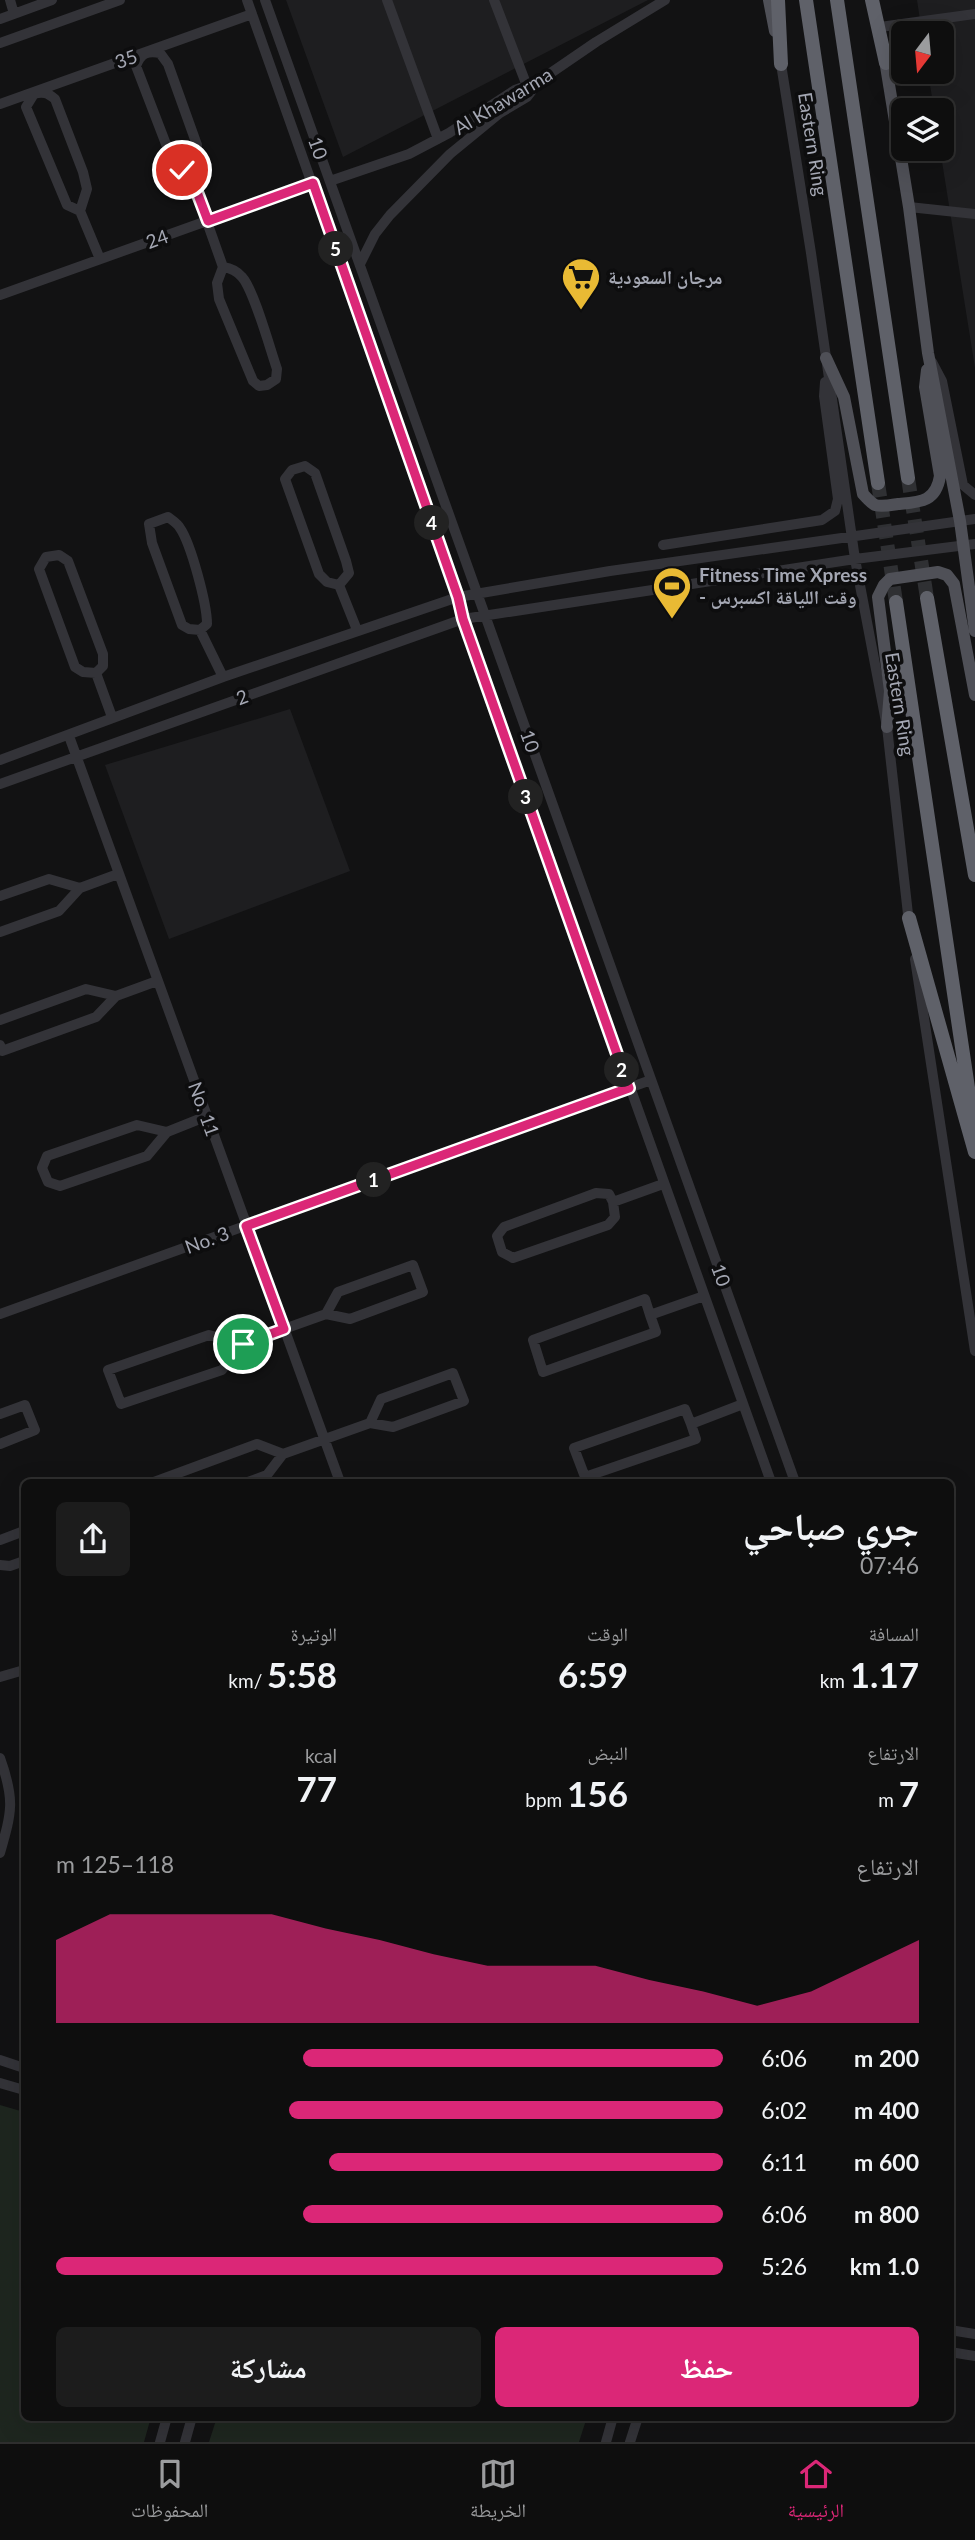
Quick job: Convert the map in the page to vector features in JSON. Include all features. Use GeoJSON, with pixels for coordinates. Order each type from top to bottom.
{"type":"FeatureCollection","features":[{"type":"Feature","properties":{"kind":"highway"},"geometry":{"type":"LineString","coordinates":[[778,0],[781,64]]}},
{"type":"Feature","properties":{"kind":"highway","name":"Eastern Ring"},"geometry":{"type":"LineString","coordinates":[[806,0],[878,483]]}},
{"type":"Feature","properties":{"kind":"highway"},"geometry":{"type":"LineString","coordinates":[[837,0],[908,478]]}},
{"type":"Feature","properties":{"kind":"highway"},"geometry":{"type":"LineString","coordinates":[[874,0],[886,63]]}},
{"type":"Feature","properties":{"kind":"highway"},"geometry":{"type":"LineString","coordinates":[[927,598],[975,875]]}},
{"type":"Feature","properties":{"kind":"highway","name":"Eastern Ring"},"geometry":{"type":"LineString","coordinates":[[895,602],[975,1135]]}},
{"type":"Feature","properties":{"kind":"highway"},"geometry":{"type":"LineString","coordinates":[[909,918],[975,1152]]}},
{"type":"Feature","properties":{"kind":"main road"},"geometry":{"type":"LineString","coordinates":[[769,0],[781,64]]}},
{"type":"Feature","properties":{"kind":"main road"},"geometry":{"type":"LineString","coordinates":[[874,0],[909,207],[928,354],[960,521],[970,545],[975,631]]}},
{"type":"Feature","properties":{"kind":"main road"},"geometry":{"type":"LineString","coordinates":[[827,358],[844,397],[863,494],[870,502],[879,506],[920,502],[933,495],[938,487],[940,476],[925,387],[928,354]]}},
{"type":"Feature","properties":{"kind":"main road"},"geometry":{"type":"LineString","coordinates":[[887,727],[890,691],[878,597],[884,584],[890,579],[938,572],[947,575],[954,584],[975,695]]}},
{"type":"Feature","properties":{"kind":"street"},"geometry":{"type":"LineString","coordinates":[[10,0],[14,14]]}},
{"type":"Feature","properties":{"kind":"street"},"geometry":{"type":"LineString","coordinates":[[0,19],[52,0]]}},
{"type":"Feature","properties":{"kind":"street"},"geometry":{"type":"LineString","coordinates":[[0,43],[120,0]]}},
{"type":"Feature","properties":{"kind":"street","name":"10"},"geometry":{"type":"LineString","coordinates":[[247,0],[458,597],[463,619],[770,1479]]}},
{"type":"Feature","properties":{"kind":"street","name":"10"},"geometry":{"type":"LineString","coordinates":[[265,0],[793,1479]]}},
{"type":"Feature","properties":{"kind":"street"},"geometry":{"type":"LineString","coordinates":[[387,0],[438,139]]}},
{"type":"Feature","properties":{"kind":"street"},"geometry":{"type":"LineString","coordinates":[[494,0],[527,86]]}},
{"type":"Feature","properties":{"kind":"street","name":"Al Khawarma"},"geometry":{"type":"LineString","coordinates":[[330,181],[409,154],[438,139],[514,90],[539,81],[665,0]]}},
{"type":"Feature","properties":{"kind":"street","name":"35"},"geometry":{"type":"LineString","coordinates":[[0,104],[252,14]]}},
{"type":"Feature","properties":{"kind":"street"},"geometry":{"type":"LineString","coordinates":[[880,27],[975,14]]}},
{"type":"Feature","properties":{"kind":"street"},"geometry":{"type":"LineString","coordinates":[[149,52],[160,53],[168,64],[197,145],[196,161],[189,171],[174,165],[136,66],[140,57],[149,52]]}},
{"type":"Feature","properties":{"kind":"street","name":"Eastern Ring"},"geometry":{"type":"LineString","coordinates":[[781,64],[827,358],[851,537],[887,727],[909,918],[975,1352]]}},
{"type":"Feature","properties":{"kind":"street"},"geometry":{"type":"LineString","coordinates":[[360,264],[375,234],[390,215],[450,154],[500,113],[527,97],[539,81]]}},
{"type":"Feature","properties":{"kind":"street"},"geometry":{"type":"LineString","coordinates":[[80,211],[67,205],[26,107],[34,94],[49,94],[55,99],[87,189],[80,211],[100,259]]}},
{"type":"Feature","properties":{"kind":"street"},"geometry":{"type":"LineString","coordinates":[[189,171],[223,267],[218,284],[223,312],[253,382],[259,386],[267,385],[276,379],[277,369],[255,305],[243,278],[232,269],[223,267]]}},
{"type":"Feature","properties":{"kind":"street","name":"24"},"geometry":{"type":"LineString","coordinates":[[0,295],[313,183]]}},
{"type":"Feature","properties":{"kind":"street"},"geometry":{"type":"LineString","coordinates":[[909,207],[975,214]]}},
{"type":"Feature","properties":{"kind":"street"},"geometry":{"type":"LineString","coordinates":[[928,354],[942,381],[963,485],[975,495]]}},
{"type":"Feature","properties":{"kind":"street"},"geometry":{"type":"LineString","coordinates":[[663,545],[822,520],[835,511],[838,499],[824,396],[827,358]]}},
{"type":"Feature","properties":{"kind":"street"},"geometry":{"type":"LineString","coordinates":[[305,466],[315,473],[349,573],[340,585],[327,582],[319,574],[285,479],[292,470],[305,466]]}},
{"type":"Feature","properties":{"kind":"street"},"geometry":{"type":"LineString","coordinates":[[168,517],[180,527],[201,588],[207,624],[200,630],[182,625],[152,543],[149,524],[168,517]]}},
{"type":"Feature","properties":{"kind":"street","name":"2"},"geometry":{"type":"LineString","coordinates":[[0,759],[69,736],[112,717],[223,677],[458,597],[610,571],[975,519]]}},
{"type":"Feature","properties":{"kind":"street","name":"2"},"geometry":{"type":"LineString","coordinates":[[0,784],[463,619],[855,559],[970,545]]}},
{"type":"Feature","properties":{"kind":"street"},"geometry":{"type":"LineString","coordinates":[[59,555],[68,561],[103,654],[103,666],[96,673],[83,672],[75,667],[39,569],[46,557],[59,555]]}},
{"type":"Feature","properties":{"kind":"street"},"geometry":{"type":"LineString","coordinates":[[340,585],[357,630]]}},
{"type":"Feature","properties":{"kind":"street"},"geometry":{"type":"LineString","coordinates":[[200,630],[223,677]]}},
{"type":"Feature","properties":{"kind":"street"},"geometry":{"type":"LineString","coordinates":[[96,673],[112,717]]}},
{"type":"Feature","properties":{"kind":"street","name":"No. 11"},"geometry":{"type":"LineString","coordinates":[[69,736],[340,1479]]}},
{"type":"Feature","properties":{"kind":"street"},"geometry":{"type":"LineString","coordinates":[[0,932],[59,911],[80,888],[118,874]]}},
{"type":"Feature","properties":{"kind":"street"},"geometry":{"type":"LineString","coordinates":[[0,896],[49,879],[80,888]]}},
{"type":"Feature","properties":{"kind":"street"},"geometry":{"type":"LineString","coordinates":[[0,1045],[2,1051],[96,1017],[116,996],[157,981]]}},
{"type":"Feature","properties":{"kind":"street"},"geometry":{"type":"LineString","coordinates":[[0,1020],[86,989],[116,996]]}},
{"type":"Feature","properties":{"kind":"street","name":"No. 3"},"geometry":{"type":"LineString","coordinates":[[0,1314],[651,1080]]}},
{"type":"Feature","properties":{"kind":"street"},"geometry":{"type":"LineString","coordinates":[[167,1132],[137,1125],[47,1156],[42,1168],[48,1182],[60,1186],[147,1156],[167,1132],[206,1116]]}},
{"type":"Feature","properties":{"kind":"street"},"geometry":{"type":"LineString","coordinates":[[613,1202],[663,1184]]}},
{"type":"Feature","properties":{"kind":"street"},"geometry":{"type":"LineString","coordinates":[[596,1193],[609,1194],[613,1202],[615,1217],[608,1225],[513,1258],[502,1252],[497,1236],[504,1227],[596,1193]]}},
{"type":"Feature","properties":{"kind":"street"},"geometry":{"type":"LineString","coordinates":[[243,1344],[209,1335],[108,1370],[121,1404],[222,1370],[243,1344],[326,1314],[350,1320],[423,1292],[414,1265],[338,1292],[326,1314]]}},
{"type":"Feature","properties":{"kind":"street"},"geometry":{"type":"LineString","coordinates":[[650,1315],[704,1296]]}},
{"type":"Feature","properties":{"kind":"street"},"geometry":{"type":"LineString","coordinates":[[645,1299],[650,1315],[656,1332],[543,1372],[533,1340],[645,1299]]}},
{"type":"Feature","properties":{"kind":"street"},"geometry":{"type":"LineString","coordinates":[[256,1479],[267,1475],[282,1454],[370,1423],[393,1427],[464,1401],[453,1373],[382,1399],[370,1423]]}},
{"type":"Feature","properties":{"kind":"street"},"geometry":{"type":"LineString","coordinates":[[691,1424],[743,1404]]}},
{"type":"Feature","properties":{"kind":"street"},"geometry":{"type":"LineString","coordinates":[[0,1414],[25,1405],[35,1430],[0,1444]]}},
{"type":"Feature","properties":{"kind":"street"},"geometry":{"type":"LineString","coordinates":[[685,1409],[691,1424],[696,1438],[585,1478],[574,1448],[685,1409]]}},
{"type":"Feature","properties":{"kind":"street"},"geometry":{"type":"LineString","coordinates":[[162,1479],[257,1444],[282,1454]]}},
{"type":"Feature","properties":{"kind":"street"},"geometry":{"type":"LineString","coordinates":[[0,1540],[21,1532]]}},
{"type":"Feature","properties":{"kind":"street"},"geometry":{"type":"LineString","coordinates":[[0,1565],[10,1566],[21,1562]]}},
{"type":"Feature","properties":{"kind":"street"},"geometry":{"type":"LineString","coordinates":[[0,1677],[21,1670]]}},
{"type":"Feature","properties":{"kind":"street"},"geometry":{"type":"LineString","coordinates":[[0,1758],[9,1783],[11,1814],[0,1853]]}},
{"type":"Feature","properties":{"kind":"street"},"geometry":{"type":"LineString","coordinates":[[11,1814],[21,1816]]}},
{"type":"Feature","properties":{"kind":"street"},"geometry":{"type":"LineString","coordinates":[[0,2060],[21,2067]]}},
{"type":"Feature","properties":{"kind":"street"},"geometry":{"type":"LineString","coordinates":[[0,2083],[21,2089]]}},
{"type":"Feature","properties":{"kind":"street"},"geometry":{"type":"LineString","coordinates":[[954,2331],[975,2334]]}},
{"type":"Feature","properties":{"kind":"street"},"geometry":{"type":"LineString","coordinates":[[954,2353],[975,2356]]}},
{"type":"Feature","properties":{"kind":"street"},"geometry":{"type":"LineString","coordinates":[[160,2442],[166,2421]]}},
{"type":"Feature","properties":{"kind":"street"},"geometry":{"type":"LineString","coordinates":[[185,2442],[191,2421]]}},
{"type":"Feature","properties":{"kind":"street"},"geometry":{"type":"LineString","coordinates":[[606,2442],[613,2421]]}},
{"type":"Feature","properties":{"kind":"street"},"geometry":{"type":"LineString","coordinates":[[631,2442],[637,2421]]}},
{"type":"Feature","properties":{"kind":"shaded area"},"geometry":{"type":"Polygon","coordinates":[[[286,0],[648,0],[343,157],[286,0]]]}},
{"type":"Feature","properties":{"kind":"shaded area"},"geometry":{"type":"Polygon","coordinates":[[[917,0],[975,0],[975,368],[942,161],[954,161],[954,98],[932,98],[930,84],[954,84],[954,21],[920,21],[917,0]]]}},
{"type":"Feature","properties":{"kind":"shaded area"},"geometry":{"type":"Polygon","coordinates":[[[290,709],[350,871],[169,939],[105,765],[290,709]]]}},
{"type":"Feature","properties":{"kind":"shaded area"},"geometry":{"type":"Polygon","coordinates":[[[0,2105],[21,2111],[21,2421],[150,2421],[144,2442],[0,2442],[0,2105]]]}},
{"type":"Feature","properties":{"kind":"shaded area"},"geometry":{"type":"Polygon","coordinates":[[[216,2421],[586,2421],[579,2442],[209,2442],[216,2421]]]}},
{"type":"Feature","properties":{"kind":"tunnel"},"geometry":{"type":"LineString","coordinates":[[908,478],[927,598]]}},
{"type":"Feature","properties":{"kind":"tunnel"},"geometry":{"type":"LineString","coordinates":[[878,483],[896,602]]}},
{"type":"Feature","properties":{"kind":"place","name":"مرجان السعودية"},"geometry":{"type":"Point","coordinates":[581,311]}},
{"type":"Feature","properties":{"kind":"place","name":"Fitness Time Xpress - وقت اللياقة اكسبرس"},"geometry":{"type":"Point","coordinates":[672,620]}},
{"type":"Feature","properties":{"kind":"route"},"geometry":{"type":"LineString","coordinates":[[182,170],[189,171],[208,221],[313,183],[458,597],[463,619],[629,1088],[246,1226],[284,1329],[243,1344]]}}]}
